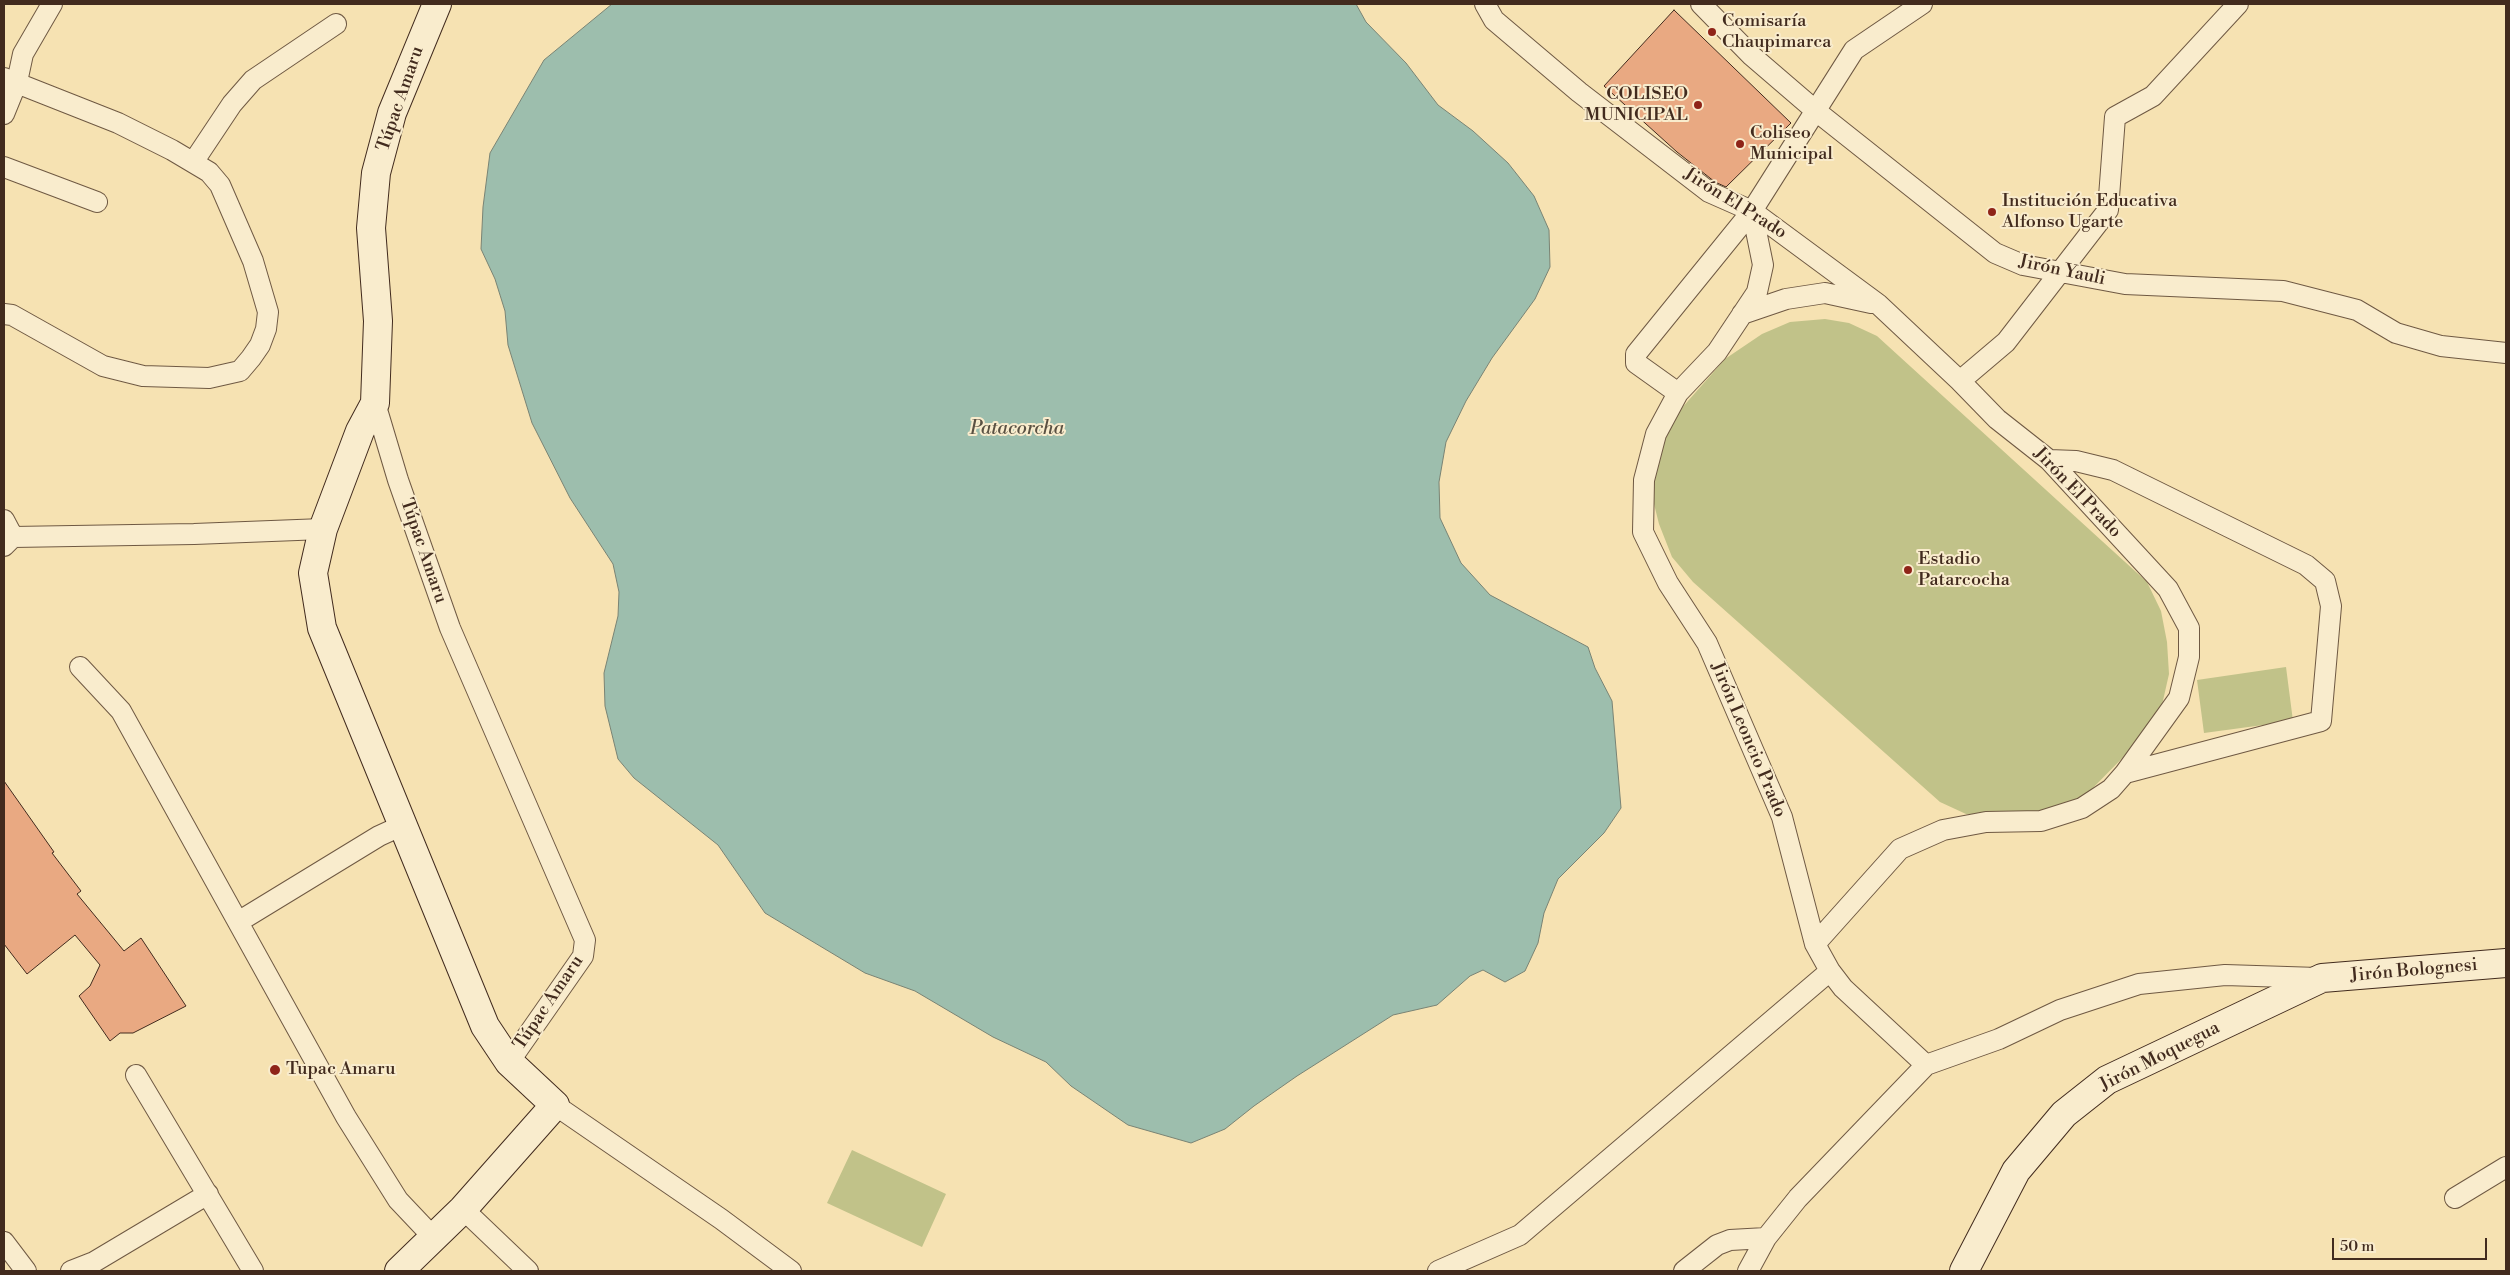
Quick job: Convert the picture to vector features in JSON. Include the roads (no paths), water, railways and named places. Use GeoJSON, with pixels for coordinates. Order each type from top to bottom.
{"type":"FeatureCollection","features":[{"type":"Feature","properties":{"kind":"street"},"geometry":{"type":"LineString","coordinates":[[4,114],[10,80],[52,4]]}},
{"type":"Feature","properties":{"kind":"street","name":"Túpac Amaru"},"geometry":{"type":"LineString","coordinates":[[437,4],[392,113],[376,173],[371,228],[378,321],[375,403],[398,480],[450,628],[586,940],[583,956],[509,1062]]}},
{"type":"Feature","properties":{"kind":"street","name":"Jirón El Prado"},"geometry":{"type":"LineString","coordinates":[[1485,4],[1494,20],[1579,92],[1709,192],[1752,211],[1878,304],[1960,381],[1997,420],[2049,460],[2168,589],[2189,628],[2189,657],[2179,698],[2125,773],[2111,788],[2082,808],[2041,821],[1986,822],[1942,830],[1900,849],[1815,944]]}},
{"type":"Feature","properties":{"kind":"street","name":"Jirón Yauli"},"geometry":{"type":"LineString","coordinates":[[1701,4],[1752,56],[1816,112],[1994,253],[2023,265],[2125,284],[2283,292],[2357,310],[2396,334],[2441,346],[2506,353]]}},
{"type":"Feature","properties":{"kind":"street"},"geometry":{"type":"LineString","coordinates":[[1678,393],[1636,363],[1636,354],[1752,211],[1854,50],[1922,4]]}},
{"type":"Feature","properties":{"kind":"street"},"geometry":{"type":"LineString","coordinates":[[1960,381],[2006,342],[2108,210],[2115,117],[2152,96],[2238,4]]}},
{"type":"Feature","properties":{"kind":"street"},"geometry":{"type":"LineString","coordinates":[[194,161],[232,104],[253,80],[336,24]]}},
{"type":"Feature","properties":{"kind":"street"},"geometry":{"type":"LineString","coordinates":[[4,314],[12,315],[103,366],[143,376],[208,378],[240,371],[260,345],[266,329],[268,312],[253,261],[220,185],[209,172],[194,161],[118,123],[10,80]]}},
{"type":"Feature","properties":{"kind":"street"},"geometry":{"type":"LineString","coordinates":[[4,167],[97,202]]}},
{"type":"Feature","properties":{"kind":"street","name":"Jirón Leoncio Prado"},"geometry":{"type":"LineString","coordinates":[[1752,211],[1763,265],[1757,292],[1717,352],[1678,393],[1656,434],[1644,480],[1643,532],[1668,583],[1707,643],[1782,817],[1815,944],[1830,971],[1843,988],[1926,1065]]}},
{"type":"Feature","properties":{"kind":"street"},"geometry":{"type":"LineString","coordinates":[[1742,314],[1786,299],[1825,293],[1878,304]]}},
{"type":"Feature","properties":{"kind":"street"},"geometry":{"type":"LineString","coordinates":[[375,403],[360,431],[323,529],[313,573],[322,628],[485,1026],[509,1062],[555,1104],[721,1219],[791,1271]]}},
{"type":"Feature","properties":{"kind":"street"},"geometry":{"type":"LineString","coordinates":[[2049,460],[2076,461],[2113,470],[2306,565],[2325,581],[2331,606],[2321,721],[2125,773]]}},
{"type":"Feature","properties":{"kind":"street"},"geometry":{"type":"LineString","coordinates":[[7,534],[194,534],[323,529]]}},
{"type":"Feature","properties":{"kind":"street"},"geometry":{"type":"LineString","coordinates":[[80,667],[121,710],[346,1117],[398,1200],[433,1237]]}},
{"type":"Feature","properties":{"kind":"street"},"geometry":{"type":"LineString","coordinates":[[238,922],[379,836],[403,825]]}},
{"type":"Feature","properties":{"kind":"street","name":"Jirón Bolognesi"},"geometry":{"type":"LineString","coordinates":[[2322,978],[2506,963]]}},
{"type":"Feature","properties":{"kind":"street"},"geometry":{"type":"LineString","coordinates":[[1438,1271],[1520,1235],[1830,971]]}},
{"type":"Feature","properties":{"kind":"street"},"geometry":{"type":"LineString","coordinates":[[1748,1271],[1766,1238],[1798,1198],[1926,1065],[1999,1039],[2060,1010],[2139,984],[2226,975],[2322,978]]}},
{"type":"Feature","properties":{"kind":"street","name":"Jirón Moquegua"},"geometry":{"type":"LineString","coordinates":[[1964,1271],[2016,1171],[2072,1108],[2107,1080],[2322,978]]}},
{"type":"Feature","properties":{"kind":"street"},"geometry":{"type":"LineString","coordinates":[[136,1075],[253,1271]]}},
{"type":"Feature","properties":{"kind":"street"},"geometry":{"type":"LineString","coordinates":[[399,1271],[463,1209],[555,1104]]}},
{"type":"Feature","properties":{"kind":"street"},"geometry":{"type":"LineString","coordinates":[[2455,1198],[2506,1167]]}},
{"type":"Feature","properties":{"kind":"street"},"geometry":{"type":"LineString","coordinates":[[72,1271],[94,1262],[208,1194]]}},
{"type":"Feature","properties":{"kind":"street"},"geometry":{"type":"LineString","coordinates":[[463,1209],[528,1271]]}},
{"type":"Feature","properties":{"kind":"street"},"geometry":{"type":"LineString","coordinates":[[1684,1271],[1717,1245],[1730,1240],[1766,1238]]}},
{"type":"Feature","properties":{"kind":"street"},"geometry":{"type":"LineString","coordinates":[[4,1242],[26,1271]]}},
{"type":"Feature","properties":{"kind":"water","name":"Patacorcha"},"geometry":{"type":"Polygon","coordinates":[[[612,4],[1356,4],[1366,22],[1406,63],[1438,105],[1473,131],[1508,163],[1534,196],[1549,230],[1550,267],[1535,299],[1492,358],[1466,401],[1446,442],[1439,482],[1440,518],[1461,563],[1490,595],[1588,647],[1595,668],[1612,701],[1621,808],[1604,833],[1558,879],[1544,913],[1538,943],[1525,971],[1505,982],[1483,970],[1470,976],[1437,1005],[1393,1015],[1297,1076],[1225,1129],[1191,1143],[1128,1125],[1071,1086],[1046,1062],[993,1037],[915,991],[865,973],[765,913],[718,845],[634,778],[618,759],[605,706],[604,673],[618,616],[619,592],[613,564],[570,498],[532,423],[508,345],[505,311],[495,279],[481,249],[483,207],[490,153],[544,60],[612,4]]]}},
{"type":"Feature","properties":{"kind":"place","name":"Comisaría Chaupimarca"},"geometry":{"type":"Point","coordinates":[1712,32]}},
{"type":"Feature","properties":{"kind":"place","name":"COLISEO MUNICIPAL"},"geometry":{"type":"Point","coordinates":[1698,105]}},
{"type":"Feature","properties":{"kind":"place","name":"Coliseo Municipal"},"geometry":{"type":"Point","coordinates":[1740,144]}},
{"type":"Feature","properties":{"kind":"place","name":"Institución Educativa Alfonso Ugarte"},"geometry":{"type":"Point","coordinates":[1992,212]}},
{"type":"Feature","properties":{"kind":"place","name":"Estadio Patarcocha"},"geometry":{"type":"Point","coordinates":[1908,570]}},
{"type":"Feature","properties":{"kind":"place","name":"Tupac Amaru"},"geometry":{"type":"Point","coordinates":[275,1070]}}]}
